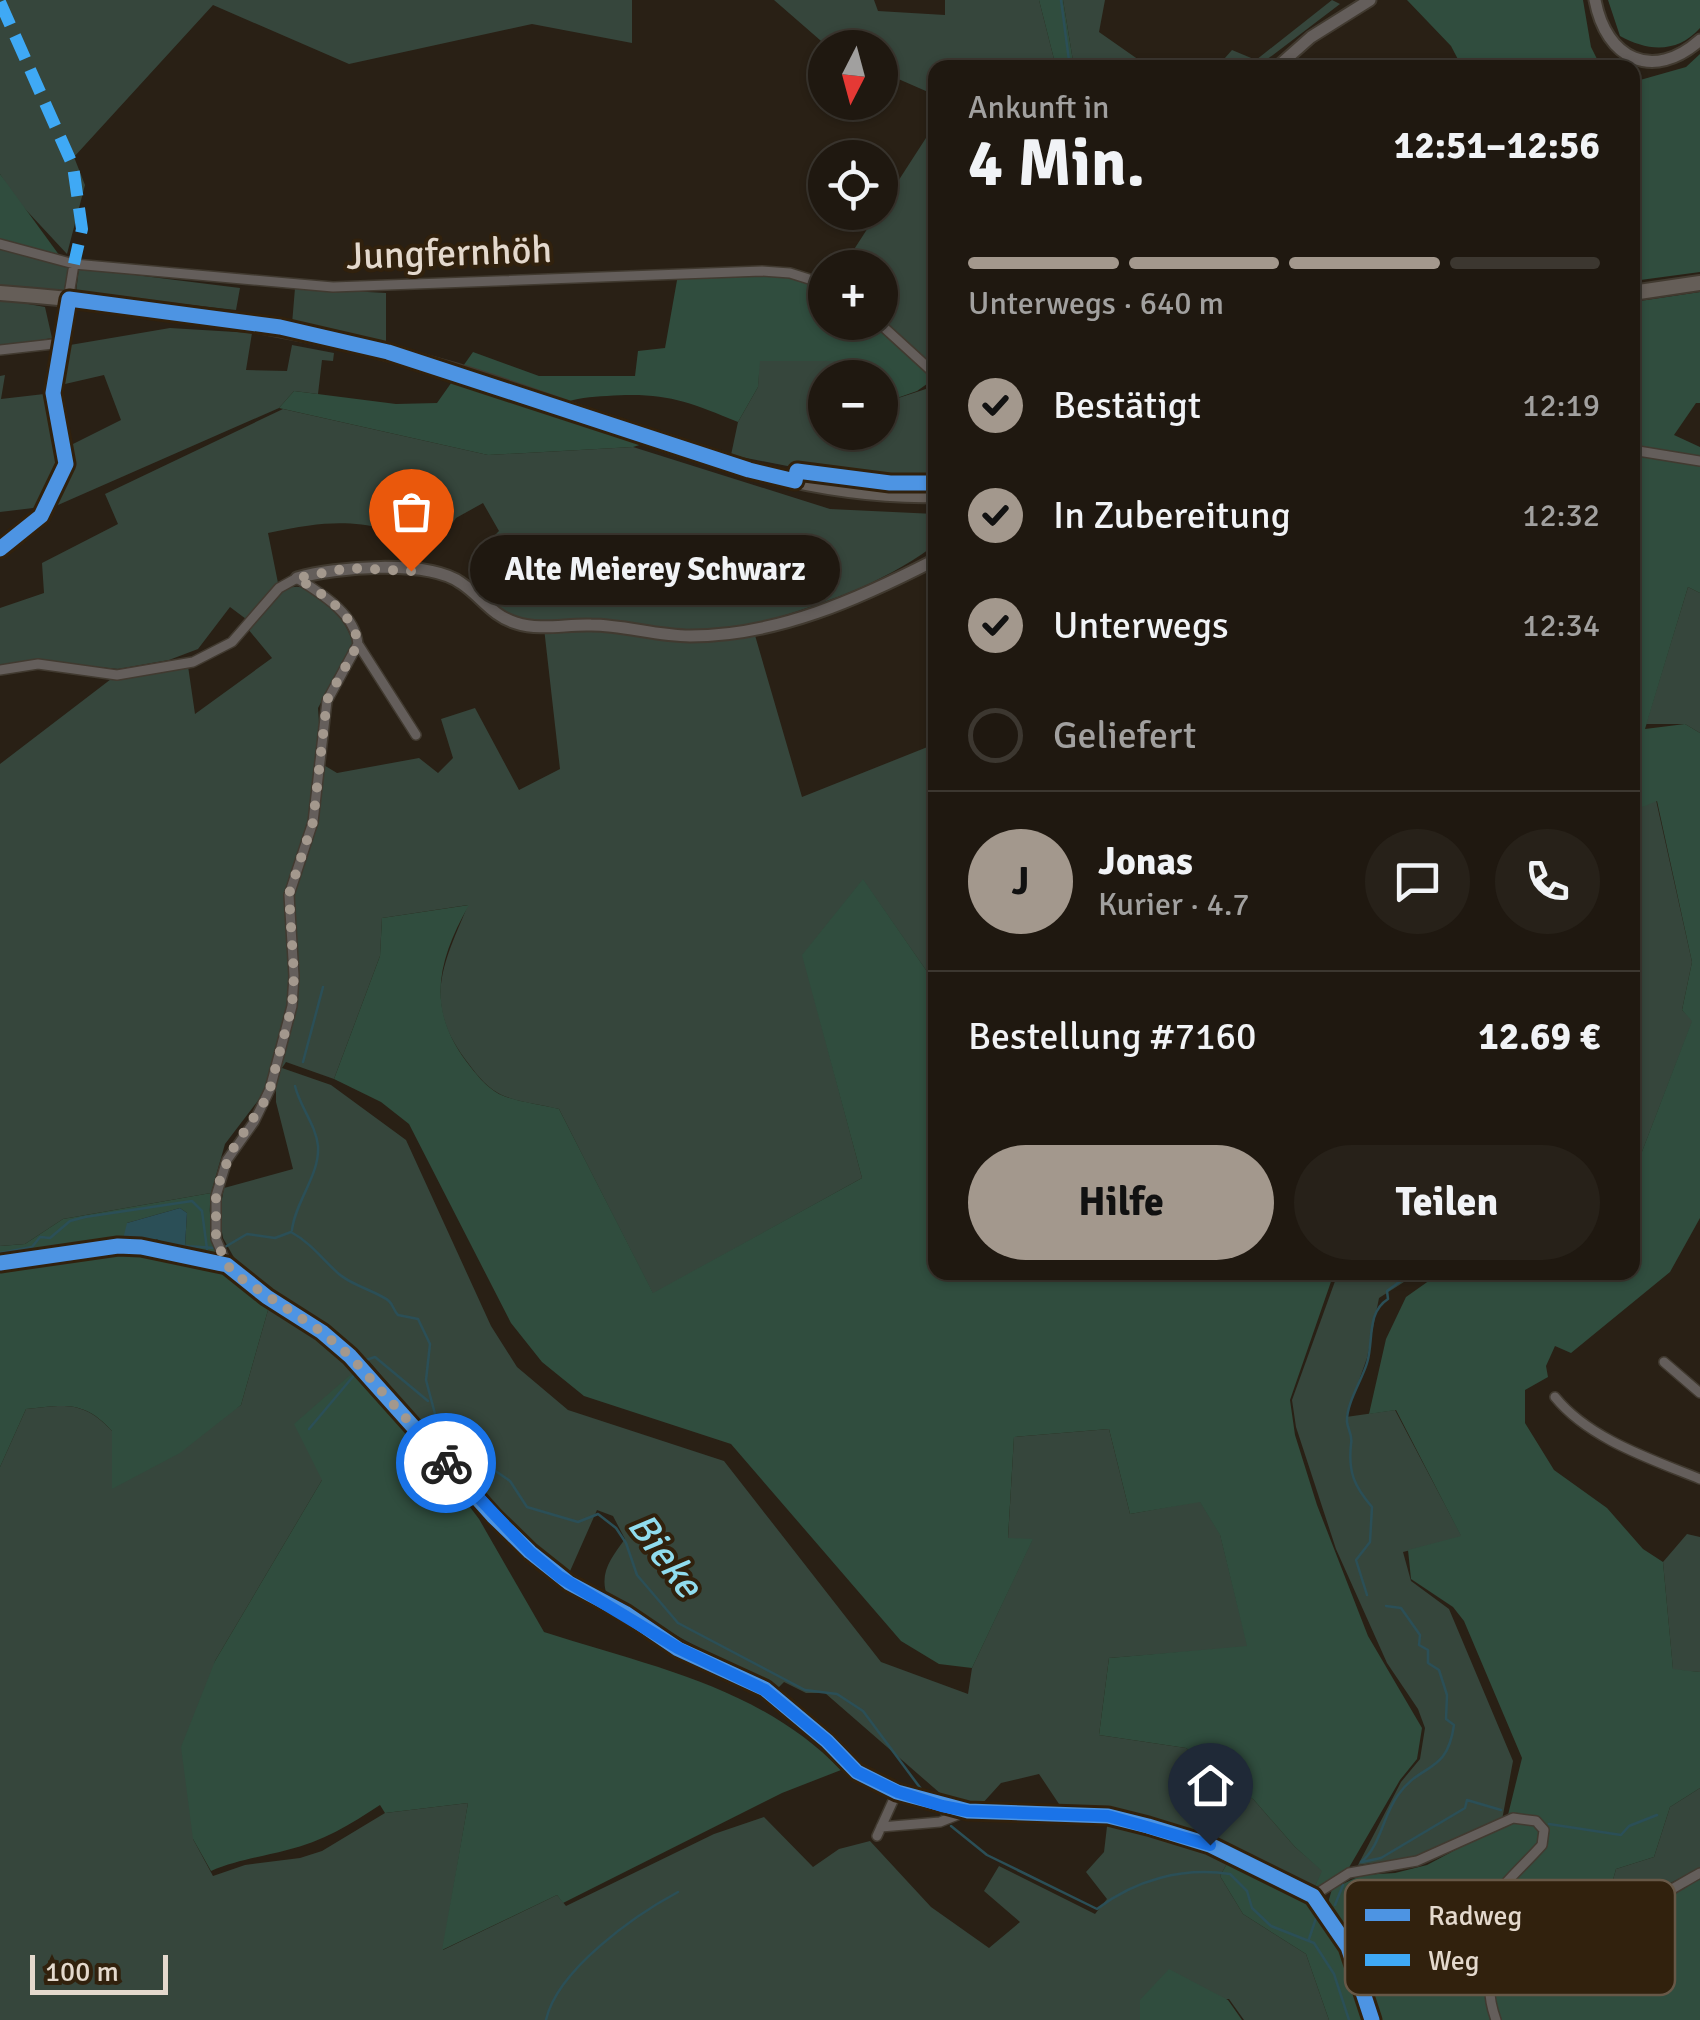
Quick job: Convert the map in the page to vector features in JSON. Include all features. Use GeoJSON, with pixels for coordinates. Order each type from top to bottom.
{"type":"FeatureCollection","features":[{"type":"Feature","properties":{"kind":"main road"},"geometry":{"type":"LineString","coordinates":[[1640,291],[1700,283]]}},
{"type":"Feature","properties":{"kind":"main road"},"geometry":{"type":"LineString","coordinates":[[0,292],[186,312],[334,338],[459,372],[749,470],[828,487],[928,496]]}},
{"type":"Feature","properties":{"kind":"street"},"geometry":{"type":"LineString","coordinates":[[1285,60],[1319,31],[1370,0]]}},
{"type":"Feature","properties":{"kind":"street"},"geometry":{"type":"LineString","coordinates":[[1595,0],[1607,39],[1633,57],[1671,58],[1700,40]]}},
{"type":"Feature","properties":{"kind":"street","name":"Jungfernhöh"},"geometry":{"type":"LineString","coordinates":[[0,244],[74,264],[333,287],[762,271],[808,279]]}},
{"type":"Feature","properties":{"kind":"street"},"geometry":{"type":"LineString","coordinates":[[0,549],[41,516],[66,464],[53,393],[74,264]]}},
{"type":"Feature","properties":{"kind":"street"},"geometry":{"type":"LineString","coordinates":[[898,340],[928,368]]}},
{"type":"Feature","properties":{"kind":"street"},"geometry":{"type":"LineString","coordinates":[[0,350],[62,343]]}},
{"type":"Feature","properties":{"kind":"street"},"geometry":{"type":"LineString","coordinates":[[1640,451],[1700,462]]}},
{"type":"Feature","properties":{"kind":"street"},"geometry":{"type":"LineString","coordinates":[[0,670],[38,664],[117,675],[193,662],[232,642],[280,588],[297,578],[349,568],[441,574],[459,581],[494,614],[513,622],[544,628],[594,625],[692,636],[752,632],[794,620],[836,606],[928,563]]}},
{"type":"Feature","properties":{"kind":"street"},"geometry":{"type":"LineString","coordinates":[[297,578],[338,608],[352,626],[358,644],[416,734]]}},
{"type":"Feature","properties":{"kind":"street"},"geometry":{"type":"LineString","coordinates":[[358,644],[327,700],[313,822],[289,894],[292,1006],[270,1089],[254,1122],[226,1160],[216,1196],[216,1240],[227,1265],[350,1356],[493,1516],[560,1577],[678,1648],[765,1690],[827,1741],[857,1772],[898,1792],[968,1811],[1108,1816],[1210,1845],[1312,1896],[1345,1943]]}},
{"type":"Feature","properties":{"kind":"street"},"geometry":{"type":"LineString","coordinates":[[1664,1362],[1700,1393]]}},
{"type":"Feature","properties":{"kind":"street"},"geometry":{"type":"LineString","coordinates":[[1554,1397],[1584,1423],[1632,1450],[1700,1479]]}},
{"type":"Feature","properties":{"kind":"street"},"geometry":{"type":"LineString","coordinates":[[898,1792],[879,1831],[940,1822],[968,1811]]}},
{"type":"Feature","properties":{"kind":"street"},"geometry":{"type":"LineString","coordinates":[[1312,1896],[1349,1873],[1417,1861],[1514,1818],[1536,1821],[1546,1835],[1542,1845],[1504,1880]]}},
{"type":"Feature","properties":{"kind":"street"},"geometry":{"type":"LineString","coordinates":[[1675,1886],[1700,1872]]}},
{"type":"Feature","properties":{"kind":"street"},"geometry":{"type":"LineString","coordinates":[[1364,1995],[1372,2020]]}},
{"type":"Feature","properties":{"kind":"street"},"geometry":{"type":"LineString","coordinates":[[1488,1995],[1496,2020]]}},
{"type":"Feature","properties":{"kind":"green space"},"geometry":{"type":"Polygon","coordinates":[[[0,0],[632,0],[632,43],[532,24],[349,64],[213,5],[74,157],[85,185],[67,254],[14,197],[0,174],[0,0]]]}},
{"type":"Feature","properties":{"kind":"green space"},"geometry":{"type":"Polygon","coordinates":[[[774,0],[874,0],[878,11],[945,15],[945,0],[1039,0],[1054,60],[928,60],[928,92],[898,79],[898,30],[808,30],[774,0]]]}},
{"type":"Feature","properties":{"kind":"green space"},"geometry":{"type":"Polygon","coordinates":[[[1039,0],[1063,0],[1073,60],[1054,60],[1039,0]]]}},
{"type":"Feature","properties":{"kind":"green space"},"geometry":{"type":"Polygon","coordinates":[[[1063,0],[1105,0],[1099,32],[1139,60],[1073,60],[1063,0]]]}},
{"type":"Feature","properties":{"kind":"green space"},"geometry":{"type":"Polygon","coordinates":[[[1332,0],[1340,4],[1266,60],[1256,60],[1332,0]]]}},
{"type":"Feature","properties":{"kind":"green space"},"geometry":{"type":"Polygon","coordinates":[[[1407,0],[1583,0],[1591,47],[1598,60],[1458,60],[1451,46],[1407,0]]]}},
{"type":"Feature","properties":{"kind":"green space"},"geometry":{"type":"Polygon","coordinates":[[[1608,0],[1700,0],[1700,28],[1672,46],[1641,45],[1620,36],[1608,0]]]}},
{"type":"Feature","properties":{"kind":"green space"},"geometry":{"type":"Polygon","coordinates":[[[1232,50],[1256,60],[1223,60],[1232,50]]]}},
{"type":"Feature","properties":{"kind":"green space"},"geometry":{"type":"Polygon","coordinates":[[[1700,54],[1700,272],[1640,280],[1640,80],[1686,67],[1700,54]]]}},
{"type":"Feature","properties":{"kind":"green space"},"geometry":{"type":"Polygon","coordinates":[[[928,135],[928,362],[898,334],[898,250],[854,250],[867,230],[898,230],[898,181],[928,135]]]}},
{"type":"Feature","properties":{"kind":"green space"},"geometry":{"type":"Polygon","coordinates":[[[0,174],[65,263],[0,244],[0,174]]]}},
{"type":"Feature","properties":{"kind":"green space"},"geometry":{"type":"Polygon","coordinates":[[[0,249],[69,266],[64,290],[0,286],[0,249]]]}},
{"type":"Feature","properties":{"kind":"green space"},"geometry":{"type":"Polygon","coordinates":[[[770,266],[808,274],[808,340],[892,340],[928,373],[928,383],[898,398],[898,360],[760,361],[758,387],[738,422],[689,403],[660,397],[584,398],[561,405],[656,440],[633,447],[488,455],[279,408],[294,391],[396,404],[437,403],[473,352],[539,376],[635,376],[638,351],[665,348],[679,269],[770,266]]]}},
{"type":"Feature","properties":{"kind":"green space"},"geometry":{"type":"Polygon","coordinates":[[[79,268],[240,288],[236,310],[76,292],[79,268]]]}},
{"type":"Feature","properties":{"kind":"green space"},"geometry":{"type":"Polygon","coordinates":[[[295,288],[386,293],[386,345],[292,324],[295,288]]]}},
{"type":"Feature","properties":{"kind":"green space"},"geometry":{"type":"Polygon","coordinates":[[[1700,292],[1700,403],[1696,403],[1674,435],[1700,447],[1700,593],[1688,587],[1645,729],[1685,724],[1700,733],[1700,1218],[1670,1272],[1571,1353],[1555,1346],[1546,1366],[1548,1377],[1525,1390],[1525,1423],[1554,1470],[1607,1508],[1643,1549],[1663,1562],[1673,1669],[1700,1672],[1700,1788],[1670,1807],[1654,1857],[1616,1869],[1613,1880],[1351,1880],[1427,1865],[1506,1823],[1522,1758],[1464,1621],[1453,1607],[1411,1579],[1408,1550],[1461,1536],[1396,1410],[1369,1414],[1386,1339],[1406,1297],[1430,1280],[1640,1280],[1640,1157],[1692,1021],[1682,1010],[1692,962],[1657,801],[1640,808],[1640,301],[1700,292]]]}},
{"type":"Feature","properties":{"kind":"green space"},"geometry":{"type":"Polygon","coordinates":[[[0,299],[45,307],[52,338],[0,347],[0,299]]]}},
{"type":"Feature","properties":{"kind":"green space"},"geometry":{"type":"Polygon","coordinates":[[[170,328],[252,333],[246,370],[287,371],[292,345],[334,353],[333,361],[322,360],[318,394],[294,391],[279,408],[58,505],[0,512],[0,376],[5,375],[1,399],[53,393],[69,446],[121,420],[104,375],[65,384],[62,363],[70,345],[170,328]]]}},
{"type":"Feature","properties":{"kind":"green space"},"geometry":{"type":"Polygon","coordinates":[[[759,361],[808,361],[808,450],[898,450],[898,398],[928,388],[928,480],[828,474],[731,455],[738,422],[758,387],[759,361]]]}},
{"type":"Feature","properties":{"kind":"green space"},"geometry":{"type":"Polygon","coordinates":[[[283,409],[488,455],[633,447],[830,509],[928,514],[928,550],[911,561],[846,594],[752,625],[802,797],[928,747],[928,973],[863,880],[803,955],[862,1178],[653,1294],[559,1109],[512,1099],[493,1090],[452,1038],[444,1019],[441,982],[468,905],[382,918],[380,956],[334,1079],[286,1062],[282,1068],[331,1085],[406,1140],[491,1326],[517,1367],[568,1410],[724,1461],[881,1662],[968,1694],[972,1668],[1032,1540],[1008,1539],[1014,1437],[1109,1429],[1130,1514],[1200,1501],[1220,1534],[1248,1647],[1109,1658],[1099,1735],[1186,1748],[1254,1800],[1295,1847],[1323,1871],[1313,1890],[1223,1848],[1161,1826],[1063,1810],[1039,1774],[1001,1783],[981,1805],[959,1803],[941,1794],[825,1693],[806,1693],[784,1682],[776,1690],[608,1598],[605,1574],[625,1539],[613,1516],[597,1510],[567,1578],[496,1512],[369,1361],[325,1326],[241,1270],[223,1238],[219,1215],[224,1188],[293,1169],[276,1102],[276,1077],[225,1144],[211,1193],[63,1219],[25,1244],[0,1246],[0,764],[115,676],[188,666],[195,714],[272,658],[248,629],[275,597],[297,587],[318,594],[337,612],[353,643],[318,708],[322,764],[337,773],[419,758],[438,773],[453,758],[441,719],[475,708],[519,790],[560,769],[544,628],[494,613],[498,599],[484,546],[499,531],[483,503],[456,518],[439,543],[355,524],[317,524],[268,533],[278,583],[246,619],[230,607],[198,649],[169,660],[118,669],[41,661],[0,671],[0,608],[44,593],[42,563],[118,524],[105,494],[283,409]]]}},
{"type":"Feature","properties":{"kind":"green space"},"geometry":{"type":"Polygon","coordinates":[[[1688,587],[1700,593],[1700,733],[1685,724],[1646,724],[1688,587]]]}},
{"type":"Feature","properties":{"kind":"green space"},"geometry":{"type":"Polygon","coordinates":[[[1656,800],[1692,962],[1682,1010],[1693,1020],[1640,1157],[1640,808],[1656,800]]]}},
{"type":"Feature","properties":{"kind":"green space"},"geometry":{"type":"Polygon","coordinates":[[[863,879],[928,973],[928,1280],[1332,1280],[1290,1400],[1295,1435],[1317,1505],[1368,1636],[1422,1728],[1417,1759],[1400,1780],[1347,1871],[1313,1890],[1322,1871],[1254,1800],[1186,1748],[1099,1735],[1109,1658],[1247,1646],[1220,1535],[1200,1502],[1130,1514],[1109,1429],[1014,1437],[1008,1538],[1033,1539],[972,1668],[939,1664],[901,1641],[731,1444],[584,1396],[542,1362],[511,1323],[409,1124],[381,1102],[334,1079],[380,956],[382,918],[469,905],[450,945],[441,983],[445,1022],[453,1041],[494,1091],[559,1109],[653,1293],[862,1178],[802,955],[863,879]]]}},
{"type":"Feature","properties":{"kind":"green space"},"geometry":{"type":"Polygon","coordinates":[[[211,1193],[212,1228],[222,1257],[242,1281],[270,1303],[241,1405],[180,1453],[112,1489],[112,1431],[92,1414],[73,1407],[26,1409],[0,1467],[0,1246],[25,1244],[63,1219],[211,1193]],[[180,1208],[127,1223],[168,1246],[185,1246],[187,1213],[180,1208]]]}},
{"type":"Feature","properties":{"kind":"green space"},"geometry":{"type":"Polygon","coordinates":[[[1335,1280],[1407,1280],[1379,1298],[1367,1358],[1346,1417],[1395,1410],[1462,1537],[1403,1552],[1411,1581],[1449,1609],[1513,1761],[1502,1820],[1411,1858],[1358,1865],[1401,1782],[1420,1759],[1425,1728],[1418,1709],[1387,1663],[1336,1549],[1296,1427],[1292,1400],[1335,1280]]]}},
{"type":"Feature","properties":{"kind":"green space"},"geometry":{"type":"Polygon","coordinates":[[[270,1303],[320,1332],[357,1369],[322,1480],[215,1661],[193,1839],[213,1876],[245,1865],[322,1851],[385,1813],[468,1803],[443,1950],[557,1895],[566,1906],[714,1834],[764,1817],[813,1867],[839,1849],[870,1841],[931,1907],[989,1948],[1020,1922],[984,1891],[999,1866],[1095,1914],[1107,1899],[1086,1872],[1104,1852],[1108,1818],[1184,1839],[1229,1860],[1220,1876],[1243,1914],[1306,1954],[1329,2020],[1244,2020],[1229,1999],[1140,2000],[1140,2020],[0,2020],[0,1467],[26,1409],[73,1407],[92,1414],[112,1431],[112,1488],[241,1405],[270,1303]]]}},
{"type":"Feature","properties":{"kind":"green space"},"geometry":{"type":"Polygon","coordinates":[[[357,1369],[429,1459],[417,1471],[442,1504],[457,1490],[479,1519],[544,1632],[664,1669],[739,1699],[809,1741],[841,1770],[782,1793],[563,1903],[557,1895],[442,1950],[468,1803],[385,1813],[380,1805],[312,1842],[211,1871],[193,1839],[181,1747],[215,1661],[322,1480],[294,1424],[357,1369]]]}},
{"type":"Feature","properties":{"kind":"green space"},"geometry":{"type":"Polygon","coordinates":[[[1687,1534],[1700,1537],[1700,1672],[1673,1670],[1663,1562],[1687,1534]]]}},
{"type":"Feature","properties":{"kind":"green space"},"geometry":{"type":"Polygon","coordinates":[[[1700,1788],[1700,1868],[1675,1881],[1613,1880],[1616,1869],[1654,1857],[1670,1807],[1700,1788]]]}},
{"type":"Feature","properties":{"kind":"green space"},"geometry":{"type":"Polygon","coordinates":[[[1229,1860],[1294,1893],[1325,1922],[1334,1915],[1328,1903],[1332,1889],[1345,1883],[1345,1995],[1675,1995],[1675,1891],[1700,1878],[1700,2020],[1329,2020],[1306,1954],[1243,1914],[1220,1876],[1229,1860]]]}},
{"type":"Feature","properties":{"kind":"green space"},"geometry":{"type":"Polygon","coordinates":[[[1169,1969],[1228,2000],[1242,2020],[1140,2020],[1140,2000],[1169,1969]]]}},
{"type":"Feature","properties":{"kind":"water"},"geometry":{"type":"Polygon","coordinates":[[[180,1208],[187,1213],[185,1246],[180,1249],[156,1239],[123,1239],[127,1223],[180,1208]]]}},
{"type":"Feature","properties":{"kind":"waterway"},"geometry":{"type":"LineString","coordinates":[[1061,0],[1069,60]]}},
{"type":"Feature","properties":{"kind":"waterway"},"geometry":{"type":"LineString","coordinates":[[303,1062],[323,987]]}},
{"type":"Feature","properties":{"kind":"waterway"},"geometry":{"type":"LineString","coordinates":[[292,1230],[318,1157],[314,1131],[295,1086]]}},
{"type":"Feature","properties":{"kind":"waterway","name":"Bieke"},"geometry":{"type":"LineString","coordinates":[[0,1253],[32,1247],[40,1237],[50,1238],[70,1221],[192,1201],[202,1211],[207,1249]]}},
{"type":"Feature","properties":{"kind":"waterway","name":"Bieke"},"geometry":{"type":"LineString","coordinates":[[225,1247],[247,1234],[275,1238],[291,1232],[344,1278],[389,1301],[398,1315],[418,1319],[430,1344],[426,1380],[435,1414],[455,1443],[510,1481],[527,1507],[578,1522],[598,1514],[616,1528],[626,1543],[637,1575],[678,1623],[805,1690],[837,1694],[863,1711],[924,1793]]}},
{"type":"Feature","properties":{"kind":"waterway","name":"Bieke"},"geometry":{"type":"LineString","coordinates":[[185,1246],[216,1248]]}},
{"type":"Feature","properties":{"kind":"waterway"},"geometry":{"type":"LineString","coordinates":[[1367,1595],[1356,1560],[1370,1542],[1372,1507],[1352,1471],[1347,1415],[1367,1363],[1376,1312],[1388,1299],[1387,1291],[1402,1280]]}},
{"type":"Feature","properties":{"kind":"waterway"},"geometry":{"type":"LineString","coordinates":[[366,1360],[375,1357],[428,1401]]}},
{"type":"Feature","properties":{"kind":"waterway"},"geometry":{"type":"LineString","coordinates":[[309,1429],[356,1373]]}},
{"type":"Feature","properties":{"kind":"waterway"},"geometry":{"type":"LineString","coordinates":[[1361,1862],[1373,1848],[1398,1795],[1446,1752],[1454,1725],[1446,1719],[1447,1695],[1439,1670],[1428,1663],[1428,1650],[1419,1645],[1420,1635],[1401,1608],[1386,1606]]}},
{"type":"Feature","properties":{"kind":"waterway"},"geometry":{"type":"LineString","coordinates":[[1362,1862],[1381,1858],[1465,1808],[1467,1800],[1501,1810]]}},
{"type":"Feature","properties":{"kind":"waterway","name":"Bieke"},"geometry":{"type":"LineString","coordinates":[[937,1808],[944,1817]]}},
{"type":"Feature","properties":{"kind":"waterway"},"geometry":{"type":"LineString","coordinates":[[1549,1824],[1621,1835],[1629,1826],[1657,1815]]}},
{"type":"Feature","properties":{"kind":"waterway","name":"Bieke"},"geometry":{"type":"LineString","coordinates":[[951,1826],[987,1855],[1097,1909],[1127,1890],[1160,1878],[1194,1872],[1230,1874],[1247,1891],[1252,1908],[1271,1926],[1314,1943],[1334,1974],[1349,2020]]}},
{"type":"Feature","properties":{"kind":"waterway"},"geometry":{"type":"LineString","coordinates":[[1335,1905],[1343,1885]]}},
{"type":"Feature","properties":{"kind":"waterway"},"geometry":{"type":"LineString","coordinates":[[546,2020],[553,2001],[581,1964],[620,1929],[678,1892]]}},
{"type":"Feature","properties":{"kind":"waterway"},"geometry":{"type":"LineString","coordinates":[[1309,1939],[1316,1918]]}},
{"type":"Feature","properties":{"kind":"marked path"},"geometry":{"type":"LineString","coordinates":[[0,2],[73,166],[82,229],[74,264]]}},
{"type":"Feature","properties":{"kind":"cycle path"},"geometry":{"type":"LineString","coordinates":[[0,549],[41,516],[66,464],[53,393],[69,299],[280,327],[388,352],[749,470],[795,481],[797,471],[890,483],[928,483]]}},
{"type":"Feature","properties":{"kind":"cycle path"},"geometry":{"type":"LineString","coordinates":[[0,1263],[118,1246],[227,1265],[350,1356],[530,1552],[569,1583],[625,1613],[678,1649],[765,1689],[857,1772],[897,1792],[968,1811],[1108,1816],[1210,1845],[1313,1896],[1345,1943]]}},
{"type":"Feature","properties":{"kind":"cycle path"},"geometry":{"type":"LineString","coordinates":[[1364,1995],[1372,2020]]}},
{"type":"Feature","properties":{"kind":"way so far"},"geometry":{"type":"LineString","coordinates":[[411,571],[349,568],[297,578],[338,608],[352,626],[358,644],[327,700],[313,822],[289,894],[292,1006],[264,1106],[226,1160],[216,1196],[216,1240],[227,1265],[239,1277],[322,1332],[350,1356],[446,1463]]}},
{"type":"Feature","properties":{"kind":"place","name":"Alte Meierey Schwarz"},"geometry":{"type":"Point","coordinates":[411,571]}},
{"type":"Feature","properties":{"kind":"route"},"geometry":{"type":"LineString","coordinates":[[446,1463],[493,1516],[560,1577],[678,1648],[765,1690],[827,1741],[857,1772],[934,1805],[968,1811],[1108,1816],[1210,1845]]}}]}
